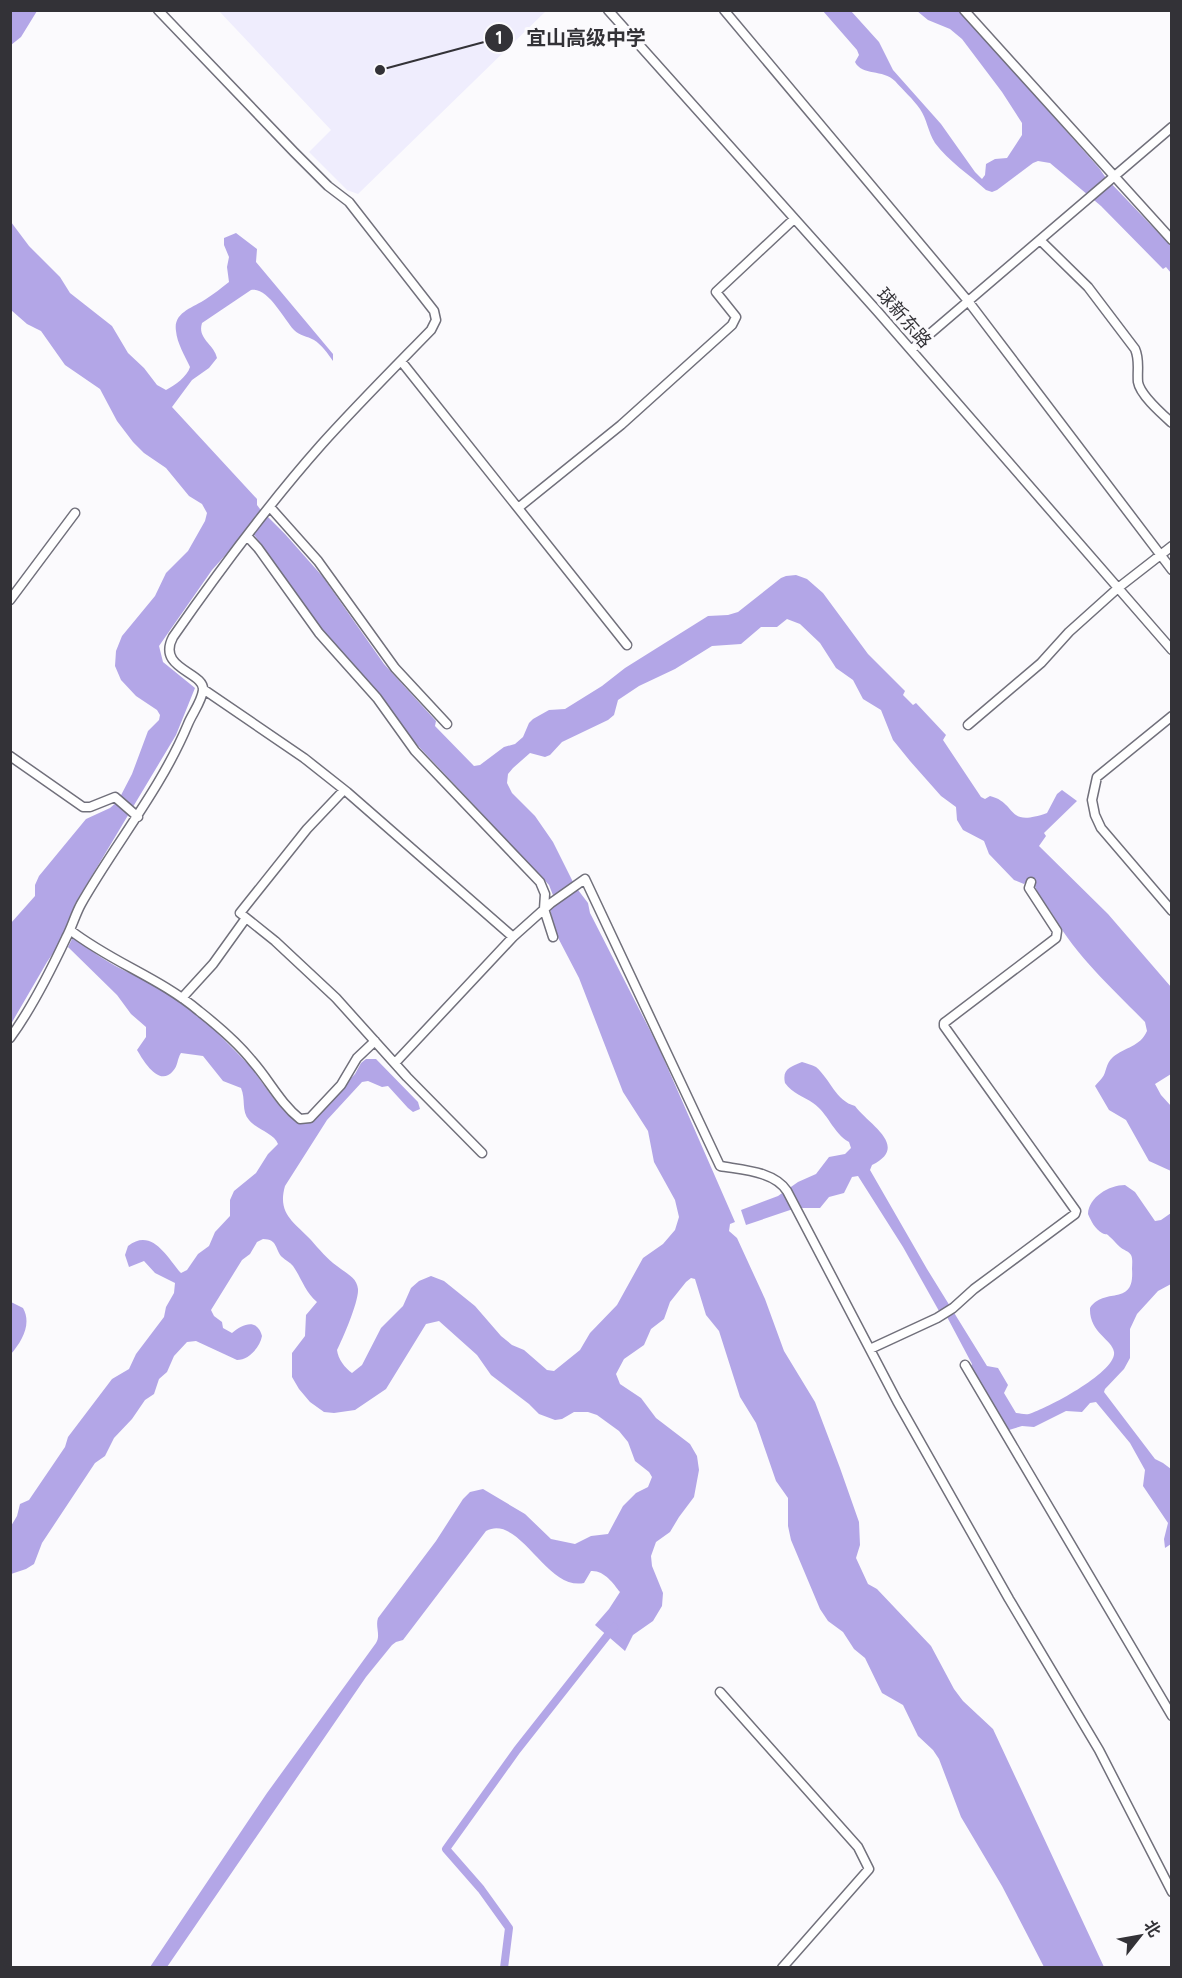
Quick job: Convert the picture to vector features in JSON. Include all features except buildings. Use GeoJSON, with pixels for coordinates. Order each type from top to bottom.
{"type":"FeatureCollection","features":[{"type":"Feature","properties":{"kind":"street"},"geometry":{"type":"LineString","coordinates":[[158,10],[294,152],[328,186],[349,202],[434,310],[436,317],[433,327],[322,444],[216,574],[170,643],[171,659],[200,683],[203,689],[304,758],[344,789],[513,937]]}},
{"type":"Feature","properties":{"kind":"street","name":"球新东路"},"geometry":{"type":"LineString","coordinates":[[608,10],[911,350],[1172,650]]}},
{"type":"Feature","properties":{"kind":"street"},"geometry":{"type":"LineString","coordinates":[[724,10],[968,301],[1172,570]]}},
{"type":"Feature","properties":{"kind":"street"},"geometry":{"type":"LineString","coordinates":[[964,10],[1112,178],[1172,240]]}},
{"type":"Feature","properties":{"kind":"street"},"geometry":{"type":"LineString","coordinates":[[911,350],[1172,127]]}},
{"type":"Feature","properties":{"kind":"street"},"geometry":{"type":"LineString","coordinates":[[518,508],[621,425],[732,325],[736,317],[716,292],[794,219]]}},
{"type":"Feature","properties":{"kind":"street"},"geometry":{"type":"LineString","coordinates":[[1040,240],[1088,287],[1135,349],[1139,386],[1146,397],[1172,423]]}},
{"type":"Feature","properties":{"kind":"street"},"geometry":{"type":"LineString","coordinates":[[401,361],[627,645]]}},
{"type":"Feature","properties":{"kind":"street"},"geometry":{"type":"LineString","coordinates":[[269,508],[318,561],[395,668],[447,724]]}},
{"type":"Feature","properties":{"kind":"street"},"geometry":{"type":"LineString","coordinates":[[10,600],[75,513]]}},
{"type":"Feature","properties":{"kind":"street"},"geometry":{"type":"LineString","coordinates":[[248,534],[319,633],[377,698],[415,751],[540,882],[545,894],[552,937]]}},
{"type":"Feature","properties":{"kind":"street"},"geometry":{"type":"LineString","coordinates":[[968,725],[1041,663],[1069,632],[1118,588],[1172,546]]}},
{"type":"Feature","properties":{"kind":"street"},"geometry":{"type":"LineString","coordinates":[[10,1038],[20,1025],[70,930],[81,904],[182,740],[203,689]]}},
{"type":"Feature","properties":{"kind":"street"},"geometry":{"type":"LineString","coordinates":[[1172,716],[1097,777],[1092,800],[1101,828],[1172,911]]}},
{"type":"Feature","properties":{"kind":"street"},"geometry":{"type":"LineString","coordinates":[[10,756],[83,807],[90,807],[115,797],[136,815]]}},
{"type":"Feature","properties":{"kind":"street"},"geometry":{"type":"LineString","coordinates":[[344,789],[307,829],[240,913],[275,941],[336,998],[482,1153]]}},
{"type":"Feature","properties":{"kind":"street"},"geometry":{"type":"LineString","coordinates":[[395,1063],[513,937],[547,906],[585,879],[720,1166],[771,1177],[787,1191],[897,1401],[1009,1599],[1099,1750],[1172,1892]]}},
{"type":"Feature","properties":{"kind":"street"},"geometry":{"type":"LineString","coordinates":[[870,1349],[937,1318],[953,1308],[974,1289],[1075,1214],[1076,1211],[944,1026],[944,1023],[1056,938],[1057,931],[1029,888],[1030,882]]}},
{"type":"Feature","properties":{"kind":"street"},"geometry":{"type":"LineString","coordinates":[[182,998],[213,964],[246,918]]}},
{"type":"Feature","properties":{"kind":"street"},"geometry":{"type":"LineString","coordinates":[[70,930],[106,955],[149,977],[182,998],[244,1051],[283,1101],[298,1117],[303,1119],[310,1118],[341,1085],[357,1058],[375,1041]]}},
{"type":"Feature","properties":{"kind":"street"},"geometry":{"type":"LineString","coordinates":[[965,1365],[1172,1716]]}},
{"type":"Feature","properties":{"kind":"street"},"geometry":{"type":"LineString","coordinates":[[720,1692],[858,1847],[869,1869],[782,1968]]}},
{"type":"Feature","properties":{"kind":"shaded area"},"geometry":{"type":"Polygon","coordinates":[[[10,11],[37,11],[21,37],[11,45],[10,11]]]}},
{"type":"Feature","properties":{"kind":"shaded area"},"geometry":{"type":"Polygon","coordinates":[[[219,11],[546,11],[358,194],[347,190],[309,152],[331,130],[219,11]]]}},
{"type":"Feature","properties":{"kind":"shaded area"},"geometry":{"type":"Polygon","coordinates":[[[823,11],[851,11],[879,42],[893,70],[941,124],[982,179],[985,175],[986,164],[995,159],[1007,158],[1022,135],[1022,123],[962,39],[950,29],[928,20],[917,11],[960,11],[1106,178],[1171,246],[1171,273],[1166,267],[1163,269],[1101,206],[1050,163],[1038,161],[1033,163],[997,190],[992,192],[986,190],[940,150],[920,109],[895,81],[890,77],[858,66],[855,62],[859,55],[857,50],[823,11]]]}},
{"type":"Feature","properties":{"kind":"shaded area"},"geometry":{"type":"Polygon","coordinates":[[[11,222],[29,246],[60,277],[70,293],[112,326],[128,353],[157,385],[166,390],[177,383],[190,367],[177,336],[178,319],[185,311],[229,282],[227,267],[229,257],[224,238],[236,233],[257,249],[256,262],[333,354],[333,361],[317,342],[294,330],[269,298],[257,290],[251,290],[202,323],[202,333],[217,358],[209,368],[192,380],[172,407],[257,499],[260,509],[323,577],[384,664],[436,721],[435,726],[474,766],[480,765],[504,747],[515,744],[523,737],[533,719],[549,710],[565,709],[708,616],[738,612],[781,578],[796,575],[807,579],[823,593],[868,654],[905,691],[903,695],[913,705],[916,703],[946,735],[943,740],[981,797],[985,799],[990,796],[999,799],[1013,813],[1024,818],[1047,813],[1057,794],[1062,790],[1077,801],[1044,833],[1046,836],[1039,846],[1108,914],[1171,987],[1171,1074],[1155,1084],[1171,1106],[1171,1171],[1149,1161],[1126,1120],[1109,1110],[1095,1086],[1104,1076],[1113,1057],[1136,1044],[1144,1036],[1147,1031],[1145,1022],[1073,946],[1040,896],[1033,881],[1029,879],[1024,884],[1014,880],[989,854],[984,841],[963,830],[957,820],[956,807],[941,796],[893,740],[881,710],[863,699],[853,680],[836,668],[820,643],[800,624],[787,619],[777,627],[761,627],[741,644],[712,646],[618,700],[614,715],[608,720],[562,742],[550,755],[545,757],[530,753],[508,774],[507,783],[512,793],[535,816],[553,842],[575,886],[588,903],[590,913],[659,1048],[735,1222],[730,1224],[729,1231],[737,1238],[765,1299],[784,1351],[815,1402],[859,1522],[860,1545],[856,1558],[868,1584],[877,1589],[931,1646],[954,1689],[963,1701],[993,1729],[1104,1967],[1044,1967],[1002,1886],[961,1817],[939,1759],[918,1736],[903,1705],[882,1693],[865,1658],[854,1649],[843,1632],[828,1621],[820,1609],[791,1540],[788,1526],[788,1498],[776,1481],[756,1423],[740,1397],[719,1331],[706,1315],[695,1279],[691,1278],[670,1302],[664,1319],[651,1329],[644,1345],[624,1359],[616,1374],[620,1384],[641,1398],[656,1418],[690,1444],[697,1456],[699,1470],[694,1497],[670,1532],[656,1542],[651,1556],[652,1566],[663,1593],[662,1606],[653,1621],[633,1635],[625,1651],[595,1625],[620,1592],[608,1578],[596,1571],[591,1571],[584,1583],[570,1582],[557,1576],[510,1533],[498,1528],[486,1531],[403,1640],[392,1645],[366,1677],[167,1967],[150,1967],[267,1793],[376,1643],[378,1618],[470,1492],[483,1489],[525,1514],[551,1539],[575,1544],[591,1536],[608,1534],[623,1506],[636,1493],[648,1487],[652,1477],[635,1461],[628,1442],[619,1431],[597,1415],[588,1412],[574,1412],[555,1420],[539,1414],[491,1375],[477,1355],[439,1321],[426,1324],[386,1389],[355,1410],[324,1412],[310,1402],[292,1377],[292,1353],[305,1336],[306,1315],[317,1302],[293,1266],[282,1257],[274,1243],[263,1239],[257,1242],[250,1254],[242,1260],[211,1310],[214,1316],[222,1322],[223,1328],[232,1333],[249,1324],[257,1327],[262,1336],[256,1348],[246,1358],[237,1360],[196,1341],[187,1342],[174,1356],[167,1372],[159,1379],[154,1394],[145,1400],[132,1419],[114,1438],[105,1456],[95,1463],[42,1543],[34,1564],[11,1574],[11,1526],[20,1504],[29,1500],[65,1447],[68,1437],[112,1379],[129,1369],[136,1354],[164,1317],[166,1307],[174,1293],[175,1283],[155,1273],[144,1261],[129,1267],[125,1255],[128,1246],[136,1241],[151,1242],[163,1251],[181,1273],[187,1270],[198,1254],[209,1246],[215,1232],[230,1216],[230,1200],[234,1191],[256,1173],[268,1154],[278,1144],[273,1137],[252,1123],[247,1116],[241,1088],[223,1081],[203,1056],[181,1053],[175,1069],[168,1075],[162,1076],[152,1071],[137,1050],[146,1037],[146,1027],[68,947],[73,937],[123,970],[165,990],[193,1010],[248,1064],[281,1107],[296,1121],[304,1123],[312,1118],[355,1074],[366,1059],[376,1059],[418,1102],[420,1109],[413,1112],[388,1086],[382,1087],[368,1081],[362,1082],[327,1120],[285,1186],[283,1204],[289,1217],[326,1257],[350,1276],[357,1285],[358,1295],[347,1329],[337,1350],[342,1363],[352,1373],[362,1365],[381,1328],[403,1306],[411,1288],[419,1281],[431,1276],[444,1281],[475,1306],[512,1345],[524,1350],[547,1370],[554,1371],[580,1350],[590,1333],[617,1305],[643,1258],[663,1244],[675,1230],[679,1217],[675,1200],[654,1162],[648,1131],[623,1092],[579,978],[555,932],[550,909],[556,903],[549,885],[405,732],[317,623],[255,536],[248,530],[212,570],[159,646],[163,662],[195,688],[176,735],[75,904],[64,937],[11,1024],[11,923],[35,896],[35,885],[39,876],[86,819],[110,808],[118,801],[132,774],[148,731],[159,720],[160,715],[157,710],[136,696],[121,680],[115,666],[116,651],[122,636],[155,596],[166,573],[188,551],[207,513],[202,504],[189,496],[166,468],[144,453],[133,442],[117,421],[100,389],[65,365],[41,331],[27,324],[11,310],[11,222]]]}},
{"type":"Feature","properties":{"kind":"shaded area"},"geometry":{"type":"Polygon","coordinates":[[[802,1062],[816,1067],[838,1095],[855,1106],[883,1136],[887,1143],[887,1150],[883,1158],[872,1165],[870,1170],[927,1269],[987,1366],[998,1368],[1008,1385],[1004,1393],[1016,1413],[1029,1414],[1079,1389],[1112,1360],[1114,1352],[1112,1347],[1093,1324],[1090,1308],[1103,1298],[1124,1293],[1129,1288],[1132,1281],[1132,1258],[1129,1252],[1093,1225],[1088,1214],[1092,1202],[1101,1193],[1113,1187],[1125,1185],[1135,1192],[1155,1221],[1171,1213],[1171,1284],[1158,1291],[1137,1314],[1130,1329],[1130,1358],[1124,1369],[1104,1392],[1155,1459],[1171,1469],[1171,1544],[1165,1548],[1164,1539],[1168,1523],[1143,1486],[1145,1470],[1130,1443],[1096,1402],[1090,1403],[1082,1412],[1066,1411],[1034,1427],[1022,1426],[1009,1430],[971,1366],[946,1315],[943,1311],[939,1311],[903,1247],[858,1176],[852,1177],[844,1193],[829,1197],[820,1208],[796,1208],[746,1225],[741,1210],[778,1196],[798,1182],[816,1174],[829,1157],[845,1154],[851,1148],[849,1142],[839,1134],[818,1107],[785,1083],[786,1072],[802,1062]]]}},
{"type":"Feature","properties":{"kind":"shaded area"},"geometry":{"type":"Polygon","coordinates":[[[11,1302],[23,1308],[26,1314],[26,1326],[19,1344],[11,1354],[11,1302]]]}},
{"type":"Feature","properties":{"kind":"waterway"},"geometry":{"type":"LineString","coordinates":[[504,1968],[509,1928],[481,1889],[446,1849],[517,1750],[614,1627]]}},
{"type":"Feature","properties":{"kind":"place","name":"宜山高级中学"},"geometry":{"type":"Point","coordinates":[380,70]}}]}
